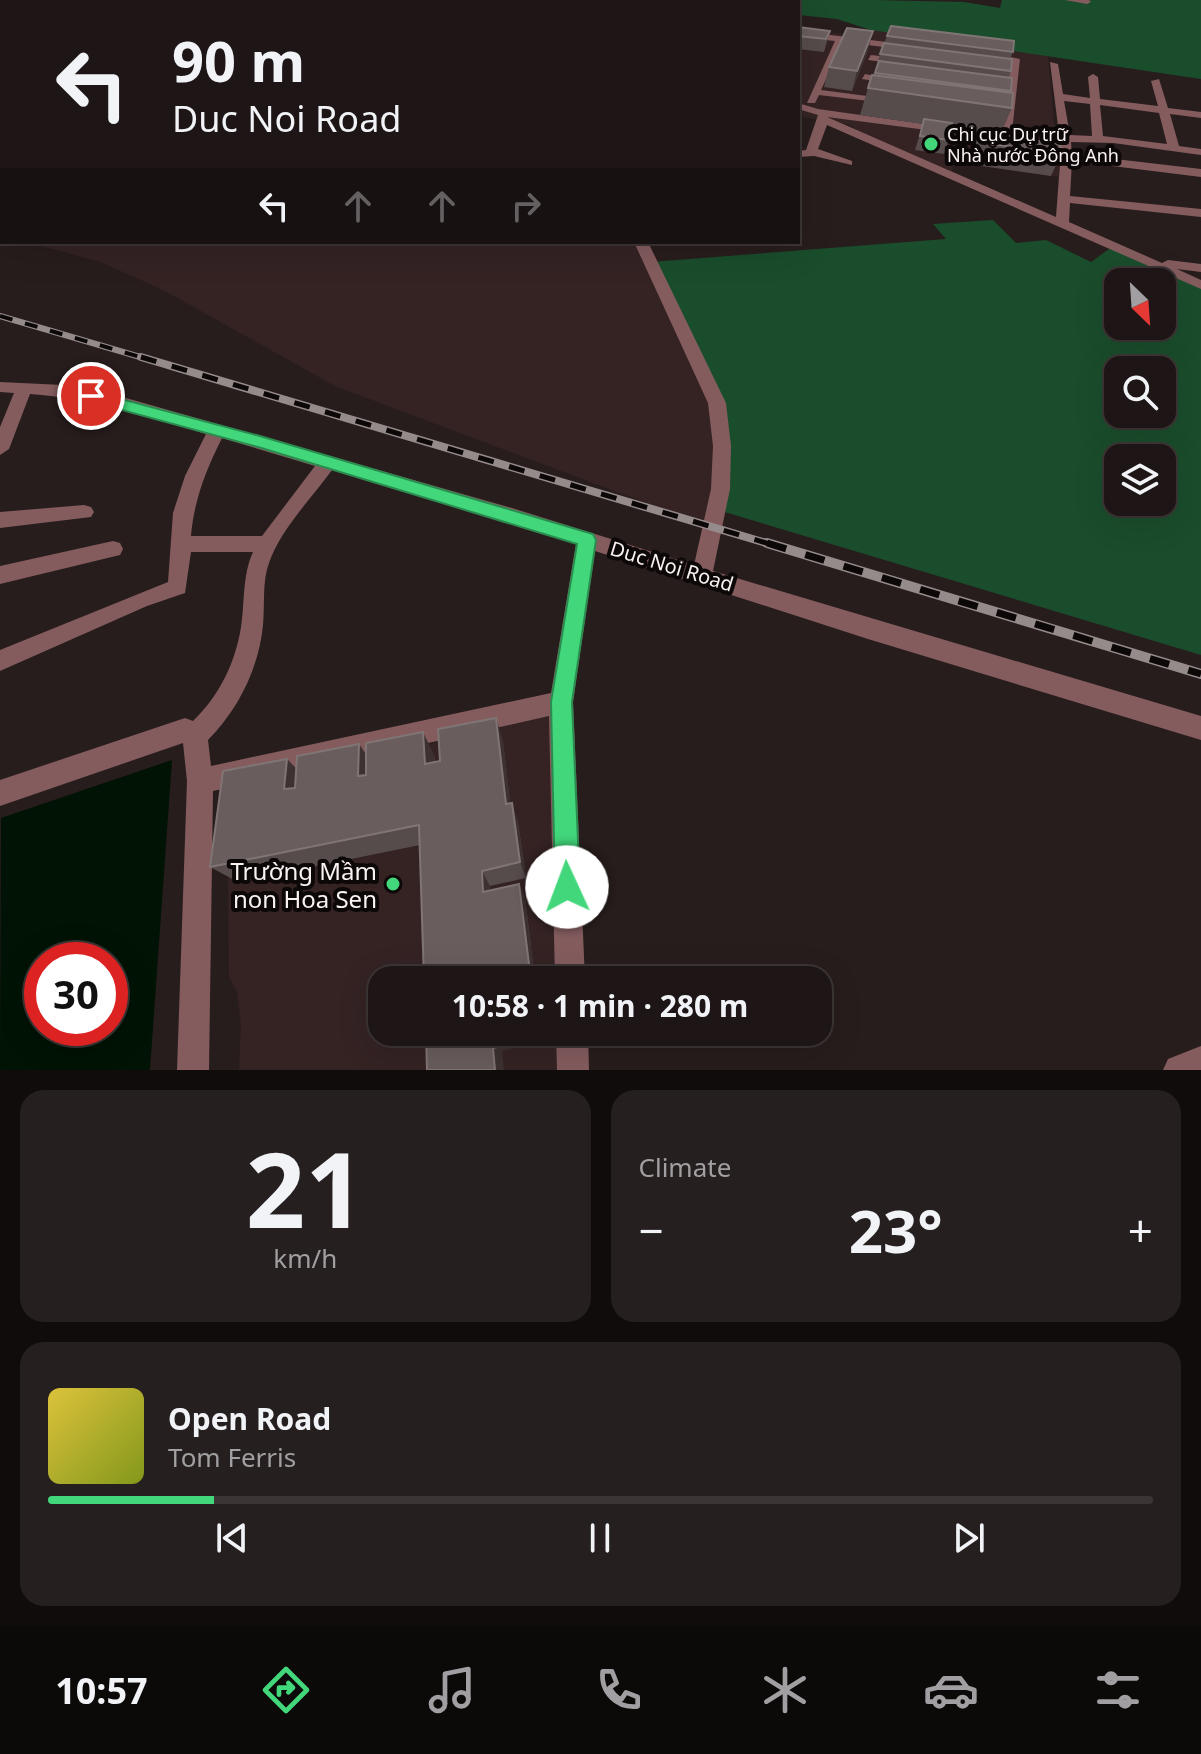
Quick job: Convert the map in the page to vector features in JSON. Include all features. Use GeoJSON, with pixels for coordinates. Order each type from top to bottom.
{"type":"FeatureCollection","features":[{"type":"Feature","properties":{"kind":"street"},"geometry":{"type":"LineString","coordinates":[[1069,0],[1087,2]]}},
{"type":"Feature","properties":{"kind":"street"},"geometry":{"type":"LineString","coordinates":[[800,34],[923,48]]}},
{"type":"Feature","properties":{"kind":"street"},"geometry":{"type":"LineString","coordinates":[[812,151],[808,112],[840,39]]}},
{"type":"Feature","properties":{"kind":"street"},"geometry":{"type":"LineString","coordinates":[[851,117],[876,43]]}},
{"type":"Feature","properties":{"kind":"street"},"geometry":{"type":"LineString","coordinates":[[808,112],[1007,139],[1015,59],[969,54]]}},
{"type":"Feature","properties":{"kind":"street"},"geometry":{"type":"LineString","coordinates":[[871,58],[919,63]]}},
{"type":"Feature","properties":{"kind":"street"},"geometry":{"type":"LineString","coordinates":[[1053,64],[1065,138],[1062,223]]}},
{"type":"Feature","properties":{"kind":"street"},"geometry":{"type":"LineString","coordinates":[[998,73],[1014,75]]}},
{"type":"Feature","properties":{"kind":"street"},"geometry":{"type":"LineString","coordinates":[[865,77],[909,83]]}},
{"type":"Feature","properties":{"kind":"street"},"geometry":{"type":"LineString","coordinates":[[1093,77],[1098,140]]}},
{"type":"Feature","properties":{"kind":"street"},"geometry":{"type":"LineString","coordinates":[[1156,81],[1174,148]]}},
{"type":"Feature","properties":{"kind":"street"},"geometry":{"type":"LineString","coordinates":[[816,92],[903,104]]}},
{"type":"Feature","properties":{"kind":"street"},"geometry":{"type":"LineString","coordinates":[[997,95],[1011,97]]}},
{"type":"Feature","properties":{"kind":"street"},"geometry":{"type":"LineString","coordinates":[[1059,97],[1201,115]]}},
{"type":"Feature","properties":{"kind":"street"},"geometry":{"type":"LineString","coordinates":[[808,112],[1201,285]]}},
{"type":"Feature","properties":{"kind":"street"},"geometry":{"type":"LineString","coordinates":[[994,117],[1009,119]]}},
{"type":"Feature","properties":{"kind":"street"},"geometry":{"type":"LineString","coordinates":[[1065,138],[1201,152]]}},
{"type":"Feature","properties":{"kind":"street"},"geometry":{"type":"LineString","coordinates":[[800,154],[810,154],[812,151]]}},
{"type":"Feature","properties":{"kind":"street"},"geometry":{"type":"LineString","coordinates":[[812,151],[848,163]]}},
{"type":"Feature","properties":{"kind":"street"},"geometry":{"type":"LineString","coordinates":[[1066,157],[1201,173]]}},
{"type":"Feature","properties":{"kind":"street"},"geometry":{"type":"LineString","coordinates":[[1063,199],[1201,213]]}},
{"type":"Feature","properties":{"kind":"street"},"geometry":{"type":"LineString","coordinates":[[642,244],[717,402],[723,430],[716,529],[701,575]]}},
{"type":"Feature","properties":{"kind":"street"},"geometry":{"type":"LineString","coordinates":[[1152,263],[1201,268]]}},
{"type":"Feature","properties":{"kind":"street","name":"Duc Noi Road"},"geometry":{"type":"LineString","coordinates":[[0,387],[25,387],[119,402],[587,540],[868,629],[1201,728]]}},
{"type":"Feature","properties":{"kind":"street"},"geometry":{"type":"LineString","coordinates":[[0,449],[25,387]]}},
{"type":"Feature","properties":{"kind":"street"},"geometry":{"type":"LineString","coordinates":[[0,661],[140,600],[178,587],[183,513],[194,476],[217,430]]}},
{"type":"Feature","properties":{"kind":"street"},"geometry":{"type":"LineString","coordinates":[[195,736],[221,710],[239,675],[252,629],[257,566],[267,544],[328,462]]}},
{"type":"Feature","properties":{"kind":"street"},"geometry":{"type":"LineString","coordinates":[[0,520],[84,512]]}},
{"type":"Feature","properties":{"kind":"street"},"geometry":{"type":"LineString","coordinates":[[570,966],[561,702],[587,540]]}},
{"type":"Feature","properties":{"kind":"street"},"geometry":{"type":"LineString","coordinates":[[182,544],[267,544]]}},
{"type":"Feature","properties":{"kind":"street"},"geometry":{"type":"LineString","coordinates":[[0,575],[113,549]]}},
{"type":"Feature","properties":{"kind":"street"},"geometry":{"type":"LineString","coordinates":[[200,781],[561,702]]}},
{"type":"Feature","properties":{"kind":"street"},"geometry":{"type":"LineString","coordinates":[[0,793],[172,733],[185,730],[195,736]]}},
{"type":"Feature","properties":{"kind":"street"},"geometry":{"type":"LineString","coordinates":[[193,1070],[200,781],[195,736]]}},
{"type":"Feature","properties":{"kind":"street"},"geometry":{"type":"LineString","coordinates":[[572,1046],[573,1070]]}},
{"type":"Feature","properties":{"kind":"street"},"geometry":{"type":"LineString","coordinates":[[1179,1070],[1201,1062]]}},
{"type":"Feature","properties":{"kind":"shaded area"},"geometry":{"type":"Polygon","coordinates":[[[800,29],[867,37],[871,30],[1048,56],[1059,177],[953,162],[952,171],[857,131],[850,125],[800,116],[800,29]]]}},
{"type":"Feature","properties":{"kind":"shaded area"},"geometry":{"type":"Polygon","coordinates":[[[34,244],[642,244],[717,403],[716,529],[335,386],[165,291],[101,262],[34,244]]]}},
{"type":"Feature","properties":{"kind":"shaded area","name":"Trường Mầm non Hoa Sen"},"geometry":{"type":"Polygon","coordinates":[[[553,712],[560,966],[368,966],[368,1046],[561,1046],[562,1070],[239,1070],[241,1025],[237,991],[229,977],[227,786],[248,791],[553,712]]]}},
{"type":"Feature","properties":{"kind":"shaded area"},"geometry":{"type":"Polygon","coordinates":[[[172,760],[150,1070],[0,1070],[1,818],[172,760]]]}},
{"type":"Feature","properties":{"kind":"green space"},"geometry":{"type":"Polygon","coordinates":[[[800,0],[964,2],[1000,8],[1002,0],[1201,0],[1201,79],[871,30],[837,19],[800,15],[800,0]]]}},
{"type":"Feature","properties":{"kind":"green space"},"geometry":{"type":"Polygon","coordinates":[[[993,220],[1016,243],[1046,240],[1091,262],[1112,247],[1160,268],[1104,268],[1104,340],[1176,340],[1176,275],[1201,286],[1201,655],[718,510],[723,430],[651,262],[946,239],[933,224],[993,220]]]}},
{"type":"Feature","properties":{"kind":"building"},"geometry":{"type":"Polygon","coordinates":[[[891,26],[1014,41],[1013,52],[887,36],[891,26]]]}},
{"type":"Feature","properties":{"kind":"building"},"geometry":{"type":"Polygon","coordinates":[[[800,27],[830,31],[826,39],[800,36],[800,27]]]}},
{"type":"Feature","properties":{"kind":"building"},"geometry":{"type":"Polygon","coordinates":[[[847,28],[873,31],[857,71],[829,67],[847,28]]]}},
{"type":"Feature","properties":{"kind":"building"},"geometry":{"type":"Polygon","coordinates":[[[884,43],[1012,59],[1011,71],[880,54],[884,43]]]}},
{"type":"Feature","properties":{"kind":"building"},"geometry":{"type":"Polygon","coordinates":[[[879,61],[1012,78],[1011,91],[875,73],[879,61]]]}},
{"type":"Feature","properties":{"kind":"building"},"geometry":{"type":"Polygon","coordinates":[[[872,75],[1013,93],[1012,108],[868,88],[872,75]]]}},
{"type":"Feature","properties":{"kind":"building"},"geometry":{"type":"Polygon","coordinates":[[[924,119],[952,123],[949,140],[920,136],[924,119]]]}},
{"type":"Feature","properties":{"kind":"building"},"geometry":{"type":"Polygon","coordinates":[[[978,132],[1060,144],[1061,154],[977,142],[978,132]]]}},
{"type":"Feature","properties":{"kind":"building"},"geometry":{"type":"Polygon","coordinates":[[[496,718],[506,804],[512,803],[520,862],[482,871],[483,892],[519,884],[529,966],[424,966],[419,825],[210,867],[223,771],[287,759],[284,789],[295,788],[297,756],[359,744],[358,776],[366,775],[366,743],[423,732],[425,764],[440,761],[438,729],[496,718]]]}},
{"type":"Feature","properties":{"kind":"building"},"geometry":{"type":"Polygon","coordinates":[[[426,1046],[501,1046],[493,1048],[495,1070],[427,1070],[426,1046]]]}},
{"type":"Feature","properties":{"kind":"railway"},"geometry":{"type":"LineString","coordinates":[[0,316],[147,359]]}},
{"type":"Feature","properties":{"kind":"railway"},"geometry":{"type":"LineString","coordinates":[[141,357],[773,545]]}},
{"type":"Feature","properties":{"kind":"railway"},"geometry":{"type":"LineString","coordinates":[[767,543],[1201,674]]}},
{"type":"Feature","properties":{"kind":"place","name":"Chi cục Dự trữ Nhà nước Đông Anh"},"geometry":{"type":"Point","coordinates":[931,144]}},
{"type":"Feature","properties":{"kind":"place","name":"Trường Mầm non Hoa Sen"},"geometry":{"type":"Point","coordinates":[393,884]}},
{"type":"Feature","properties":{"kind":"route"},"geometry":{"type":"LineString","coordinates":[[91,396],[260,442],[587,540],[561,702],[567,887]]}}]}
